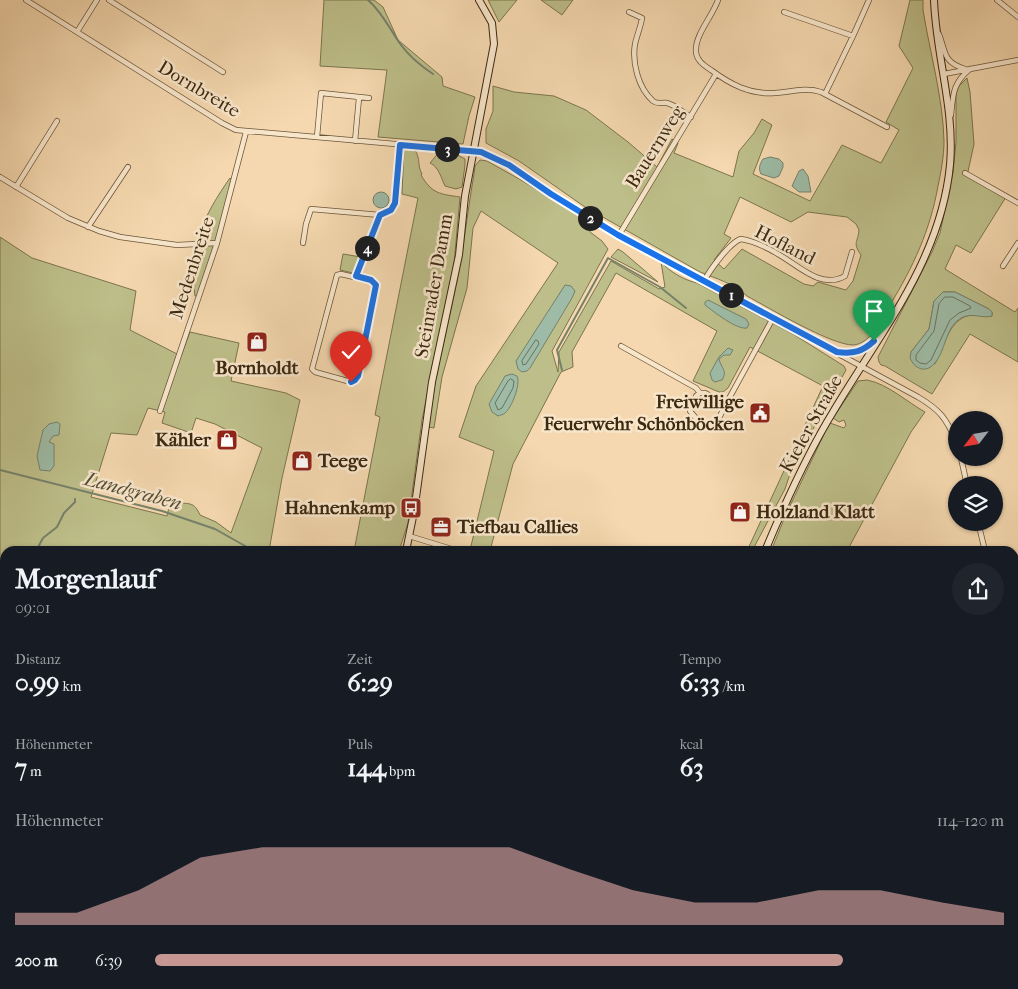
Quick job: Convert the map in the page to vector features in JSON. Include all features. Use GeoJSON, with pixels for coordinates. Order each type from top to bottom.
{"type":"FeatureCollection","features":[{"type":"Feature","properties":{"kind":"main road","name":"Steinrader Damm"},"geometry":{"type":"LineString","coordinates":[[407,546],[432,382],[459,255],[465,196],[494,44],[492,24],[479,0]]}},
{"type":"Feature","properties":{"kind":"main road","name":"Kieler Straße"},"geometry":{"type":"LineString","coordinates":[[767,546],[808,455],[832,412],[912,285],[937,226],[948,178],[951,124],[934,0]]}},
{"type":"Feature","properties":{"kind":"street","name":"Dornbreite"},"geometry":{"type":"LineString","coordinates":[[26,0],[236,130],[474,151]]}},
{"type":"Feature","properties":{"kind":"street"},"geometry":{"type":"LineString","coordinates":[[77,32],[97,0]]}},
{"type":"Feature","properties":{"kind":"street","name":"Dornbreite"},"geometry":{"type":"LineString","coordinates":[[109,0],[223,72]]}},
{"type":"Feature","properties":{"kind":"street"},"geometry":{"type":"LineString","coordinates":[[718,0],[699,38],[696,50],[701,63],[716,74],[751,92],[774,93],[810,89],[825,94],[887,127]]}},
{"type":"Feature","properties":{"kind":"street"},"geometry":{"type":"LineString","coordinates":[[825,94],[854,36],[869,0]]}},
{"type":"Feature","properties":{"kind":"street"},"geometry":{"type":"LineString","coordinates":[[997,0],[1018,17]]}},
{"type":"Feature","properties":{"kind":"street"},"geometry":{"type":"LineString","coordinates":[[629,12],[642,18],[635,46],[635,67],[639,82],[654,102],[670,104],[691,117]]}},
{"type":"Feature","properties":{"kind":"street"},"geometry":{"type":"LineString","coordinates":[[784,12],[854,36]]}},
{"type":"Feature","properties":{"kind":"street"},"geometry":{"type":"LineString","coordinates":[[937,28],[946,57],[954,65],[969,69]]}},
{"type":"Feature","properties":{"kind":"street"},"geometry":{"type":"LineString","coordinates":[[944,74],[1018,60]]}},
{"type":"Feature","properties":{"kind":"street"},"geometry":{"type":"LineString","coordinates":[[951,124],[953,95],[957,82],[969,69]]}},
{"type":"Feature","properties":{"kind":"street","name":"Bauernweg"},"geometry":{"type":"LineString","coordinates":[[618,235],[716,74]]}},
{"type":"Feature","properties":{"kind":"street"},"geometry":{"type":"LineString","coordinates":[[317,138],[321,93],[369,98]]}},
{"type":"Feature","properties":{"kind":"street"},"geometry":{"type":"LineString","coordinates":[[355,141],[359,98]]}},
{"type":"Feature","properties":{"kind":"street"},"geometry":{"type":"LineString","coordinates":[[16,187],[57,121]]}},
{"type":"Feature","properties":{"kind":"street","name":"Medenbreite"},"geometry":{"type":"LineString","coordinates":[[160,411],[217,243],[246,132]]}},
{"type":"Feature","properties":{"kind":"street"},"geometry":{"type":"LineString","coordinates":[[303,243],[311,209],[380,215],[391,210],[395,203],[400,145]]}},
{"type":"Feature","properties":{"kind":"street"},"geometry":{"type":"LineString","coordinates":[[474,151],[481,152],[509,165],[551,194],[618,235],[932,405],[948,422]]}},
{"type":"Feature","properties":{"kind":"street"},"geometry":{"type":"LineString","coordinates":[[88,227],[128,167]]}},
{"type":"Feature","properties":{"kind":"street"},"geometry":{"type":"LineString","coordinates":[[965,173],[1018,203]]}},
{"type":"Feature","properties":{"kind":"street"},"geometry":{"type":"LineString","coordinates":[[0,177],[68,218],[88,227],[120,237],[184,245],[217,243]]}},
{"type":"Feature","properties":{"kind":"street"},"geometry":{"type":"LineString","coordinates":[[356,276],[380,215]]}},
{"type":"Feature","properties":{"kind":"street","name":"Hofland"},"geometry":{"type":"LineString","coordinates":[[704,281],[727,250],[737,240],[741,239],[776,252],[814,277],[828,281],[838,280],[845,276],[852,252]]}},
{"type":"Feature","properties":{"kind":"street"},"geometry":{"type":"LineString","coordinates":[[1003,266],[1018,243]]}},
{"type":"Feature","properties":{"kind":"street"},"geometry":{"type":"LineString","coordinates":[[338,275],[356,276],[371,280],[376,285],[358,376],[351,382],[315,372],[312,369],[338,275]]}},
{"type":"Feature","properties":{"kind":"street"},"geometry":{"type":"LineString","coordinates":[[700,393],[691,405],[690,411],[694,418],[706,424],[716,422],[773,318]]}},
{"type":"Feature","properties":{"kind":"street"},"geometry":{"type":"LineString","coordinates":[[837,352],[849,354],[858,352],[879,338]]}},
{"type":"Feature","properties":{"kind":"street"},"geometry":{"type":"LineString","coordinates":[[621,346],[696,388],[700,393],[705,393],[726,404]]}},
{"type":"Feature","properties":{"kind":"street"},"geometry":{"type":"LineString","coordinates":[[980,531],[984,546]]}},
{"type":"Feature","properties":{"kind":"street"},"geometry":{"type":"LineString","coordinates":[[409,536],[442,546]]}},
{"type":"Feature","properties":{"kind":"green space"},"geometry":{"type":"Polygon","coordinates":[[[324,0],[374,0],[383,7],[398,40],[442,77],[443,86],[475,97],[463,144],[378,137],[387,70],[320,66],[324,0]]]}},
{"type":"Feature","properties":{"kind":"green space"},"geometry":{"type":"Polygon","coordinates":[[[488,0],[517,0],[499,22],[488,0]]]}},
{"type":"Feature","properties":{"kind":"green space"},"geometry":{"type":"Polygon","coordinates":[[[541,0],[573,0],[562,15],[541,0]]]}},
{"type":"Feature","properties":{"kind":"green space"},"geometry":{"type":"Polygon","coordinates":[[[910,0],[923,0],[923,10],[941,108],[944,141],[943,158],[935,202],[920,248],[880,324],[871,336],[859,344],[843,343],[816,333],[784,317],[719,279],[700,272],[585,207],[519,161],[486,143],[486,129],[493,111],[493,86],[514,92],[554,96],[586,110],[657,167],[672,139],[678,143],[674,153],[733,177],[739,151],[754,133],[762,119],[772,125],[753,174],[810,201],[842,145],[881,163],[899,130],[886,122],[913,68],[899,46],[910,0]],[[740,197],[724,234],[731,238],[714,260],[724,269],[742,249],[804,284],[813,286],[818,282],[846,290],[853,281],[861,255],[856,245],[859,230],[856,224],[847,217],[808,212],[791,222],[740,197]]]}},
{"type":"Feature","properties":{"kind":"green space"},"geometry":{"type":"Polygon","coordinates":[[[967,78],[970,92],[974,144],[967,176],[1006,197],[971,253],[956,245],[945,269],[1015,312],[1018,308],[1018,362],[970,334],[932,394],[881,365],[878,357],[940,233],[953,172],[956,142],[956,94],[958,87],[967,78]],[[943,292],[934,301],[929,329],[911,352],[935,364],[948,334],[958,321],[972,315],[992,316],[992,312],[989,309],[955,292],[943,292]]]}},
{"type":"Feature","properties":{"kind":"green space"},"geometry":{"type":"Polygon","coordinates":[[[404,149],[415,150],[421,175],[429,186],[442,194],[460,197],[454,264],[422,420],[408,523],[401,546],[355,546],[380,417],[375,415],[418,198],[402,194],[404,149]]]}},
{"type":"Feature","properties":{"kind":"green space"},"geometry":{"type":"Polygon","coordinates":[[[440,151],[454,153],[465,159],[462,187],[456,189],[445,186],[438,170],[430,163],[440,151]]]}},
{"type":"Feature","properties":{"kind":"green space"},"geometry":{"type":"Polygon","coordinates":[[[480,160],[487,161],[591,223],[590,232],[602,241],[608,249],[552,351],[558,372],[559,352],[611,261],[659,289],[665,287],[661,262],[678,275],[697,283],[793,334],[844,366],[846,370],[793,465],[785,489],[755,546],[749,546],[823,386],[750,347],[728,388],[723,392],[693,381],[717,331],[616,273],[572,352],[573,367],[561,372],[513,464],[491,546],[471,546],[494,451],[459,437],[476,386],[558,263],[481,211],[473,228],[467,288],[442,377],[434,428],[428,427],[436,377],[460,265],[475,166],[480,160]]]}},
{"type":"Feature","properties":{"kind":"green space"},"geometry":{"type":"Polygon","coordinates":[[[230,178],[232,180],[217,236],[197,296],[195,296],[193,263],[200,233],[212,205],[230,178]]]}},
{"type":"Feature","properties":{"kind":"green space"},"geometry":{"type":"Polygon","coordinates":[[[0,237],[32,258],[136,291],[130,330],[181,356],[190,332],[239,343],[231,381],[286,393],[300,400],[282,478],[270,546],[0,546],[0,237]],[[148,408],[137,435],[111,433],[91,497],[167,516],[171,499],[176,502],[191,504],[200,515],[216,522],[231,533],[262,448],[215,424],[196,418],[191,433],[162,423],[165,412],[148,408]]]}},
{"type":"Feature","properties":{"kind":"green space"},"geometry":{"type":"Polygon","coordinates":[[[618,249],[623,252],[658,282],[611,257],[618,249]]]}},
{"type":"Feature","properties":{"kind":"green space"},"geometry":{"type":"Polygon","coordinates":[[[343,254],[361,257],[356,272],[340,270],[343,254]]]}},
{"type":"Feature","properties":{"kind":"green space"},"geometry":{"type":"Polygon","coordinates":[[[867,380],[882,385],[925,412],[911,432],[850,546],[773,546],[787,512],[830,423],[844,428],[846,425],[844,420],[839,422],[833,418],[858,381],[867,380]]]}},
{"type":"Feature","properties":{"kind":"water"},"geometry":{"type":"Polygon","coordinates":[[[770,157],[779,159],[783,163],[779,176],[774,178],[761,174],[760,170],[760,164],[763,159],[770,157]]]}},
{"type":"Feature","properties":{"kind":"water"},"geometry":{"type":"Polygon","coordinates":[[[803,169],[808,176],[811,192],[799,192],[792,186],[799,171],[803,169]]]}},
{"type":"Feature","properties":{"kind":"water"},"geometry":{"type":"Polygon","coordinates":[[[381,192],[387,194],[389,200],[387,206],[381,208],[375,206],[373,200],[375,194],[381,192]]]}},
{"type":"Feature","properties":{"kind":"water"},"geometry":{"type":"Polygon","coordinates":[[[565,285],[571,286],[575,291],[572,298],[530,368],[522,372],[518,369],[516,361],[565,285]]]}},
{"type":"Feature","properties":{"kind":"water"},"geometry":{"type":"Polygon","coordinates":[[[943,292],[955,292],[989,309],[992,312],[992,316],[965,316],[961,318],[952,327],[934,364],[927,369],[920,368],[912,362],[910,358],[911,352],[929,329],[934,301],[943,292]]]}},
{"type":"Feature","properties":{"kind":"water"},"geometry":{"type":"Polygon","coordinates":[[[708,300],[746,319],[749,324],[747,328],[737,326],[714,312],[705,305],[705,302],[708,300]]]}},
{"type":"Feature","properties":{"kind":"water"},"geometry":{"type":"Polygon","coordinates":[[[728,348],[733,350],[730,355],[724,355],[719,359],[724,377],[722,380],[715,382],[712,380],[710,373],[719,357],[728,348]]]}},
{"type":"Feature","properties":{"kind":"water"},"geometry":{"type":"Polygon","coordinates":[[[512,374],[517,376],[518,380],[515,395],[508,410],[498,416],[492,412],[489,404],[505,376],[512,374]]]}},
{"type":"Feature","properties":{"kind":"water"},"geometry":{"type":"Polygon","coordinates":[[[57,422],[60,424],[59,435],[53,436],[49,442],[54,444],[54,466],[50,471],[40,470],[37,456],[43,430],[49,424],[57,422]]]}},
{"type":"Feature","properties":{"kind":"waterway"},"geometry":{"type":"LineString","coordinates":[[368,0],[382,16],[404,49],[433,74]]}},
{"type":"Feature","properties":{"kind":"waterway"},"geometry":{"type":"LineString","coordinates":[[562,370],[557,350],[608,258],[660,287],[686,308]]}},
{"type":"Feature","properties":{"kind":"waterway","name":"Landgraben"},"geometry":{"type":"LineString","coordinates":[[0,470],[162,511],[215,529],[245,546]]}},
{"type":"Feature","properties":{"kind":"waterway"},"geometry":{"type":"LineString","coordinates":[[39,546],[43,538],[57,527],[64,513],[75,502],[75,499]]}},
{"type":"Feature","properties":{"kind":"place","name":"Bornholdt"},"geometry":{"type":"Point","coordinates":[257,342]}},
{"type":"Feature","properties":{"kind":"place","name":"Freiwillige Feuerwehr Schönböcken"},"geometry":{"type":"Point","coordinates":[760,413]}},
{"type":"Feature","properties":{"kind":"place","name":"Kähler"},"geometry":{"type":"Point","coordinates":[227,440]}},
{"type":"Feature","properties":{"kind":"place","name":"Teege"},"geometry":{"type":"Point","coordinates":[302,461]}},
{"type":"Feature","properties":{"kind":"place","name":"Hahnenkamp"},"geometry":{"type":"Point","coordinates":[411,508]}},
{"type":"Feature","properties":{"kind":"place","name":"Holzland Klatt"},"geometry":{"type":"Point","coordinates":[740,512]}},
{"type":"Feature","properties":{"kind":"place","name":"Tiefbau Callies"},"geometry":{"type":"Point","coordinates":[441,527]}},
{"type":"Feature","properties":{"kind":"route"},"geometry":{"type":"LineString","coordinates":[[351,382],[358,376],[376,285],[371,280],[356,276],[380,215],[391,210],[395,203],[400,145],[481,152],[509,165],[551,194],[618,235],[837,352],[849,354],[858,352],[874,341]]}}]}
